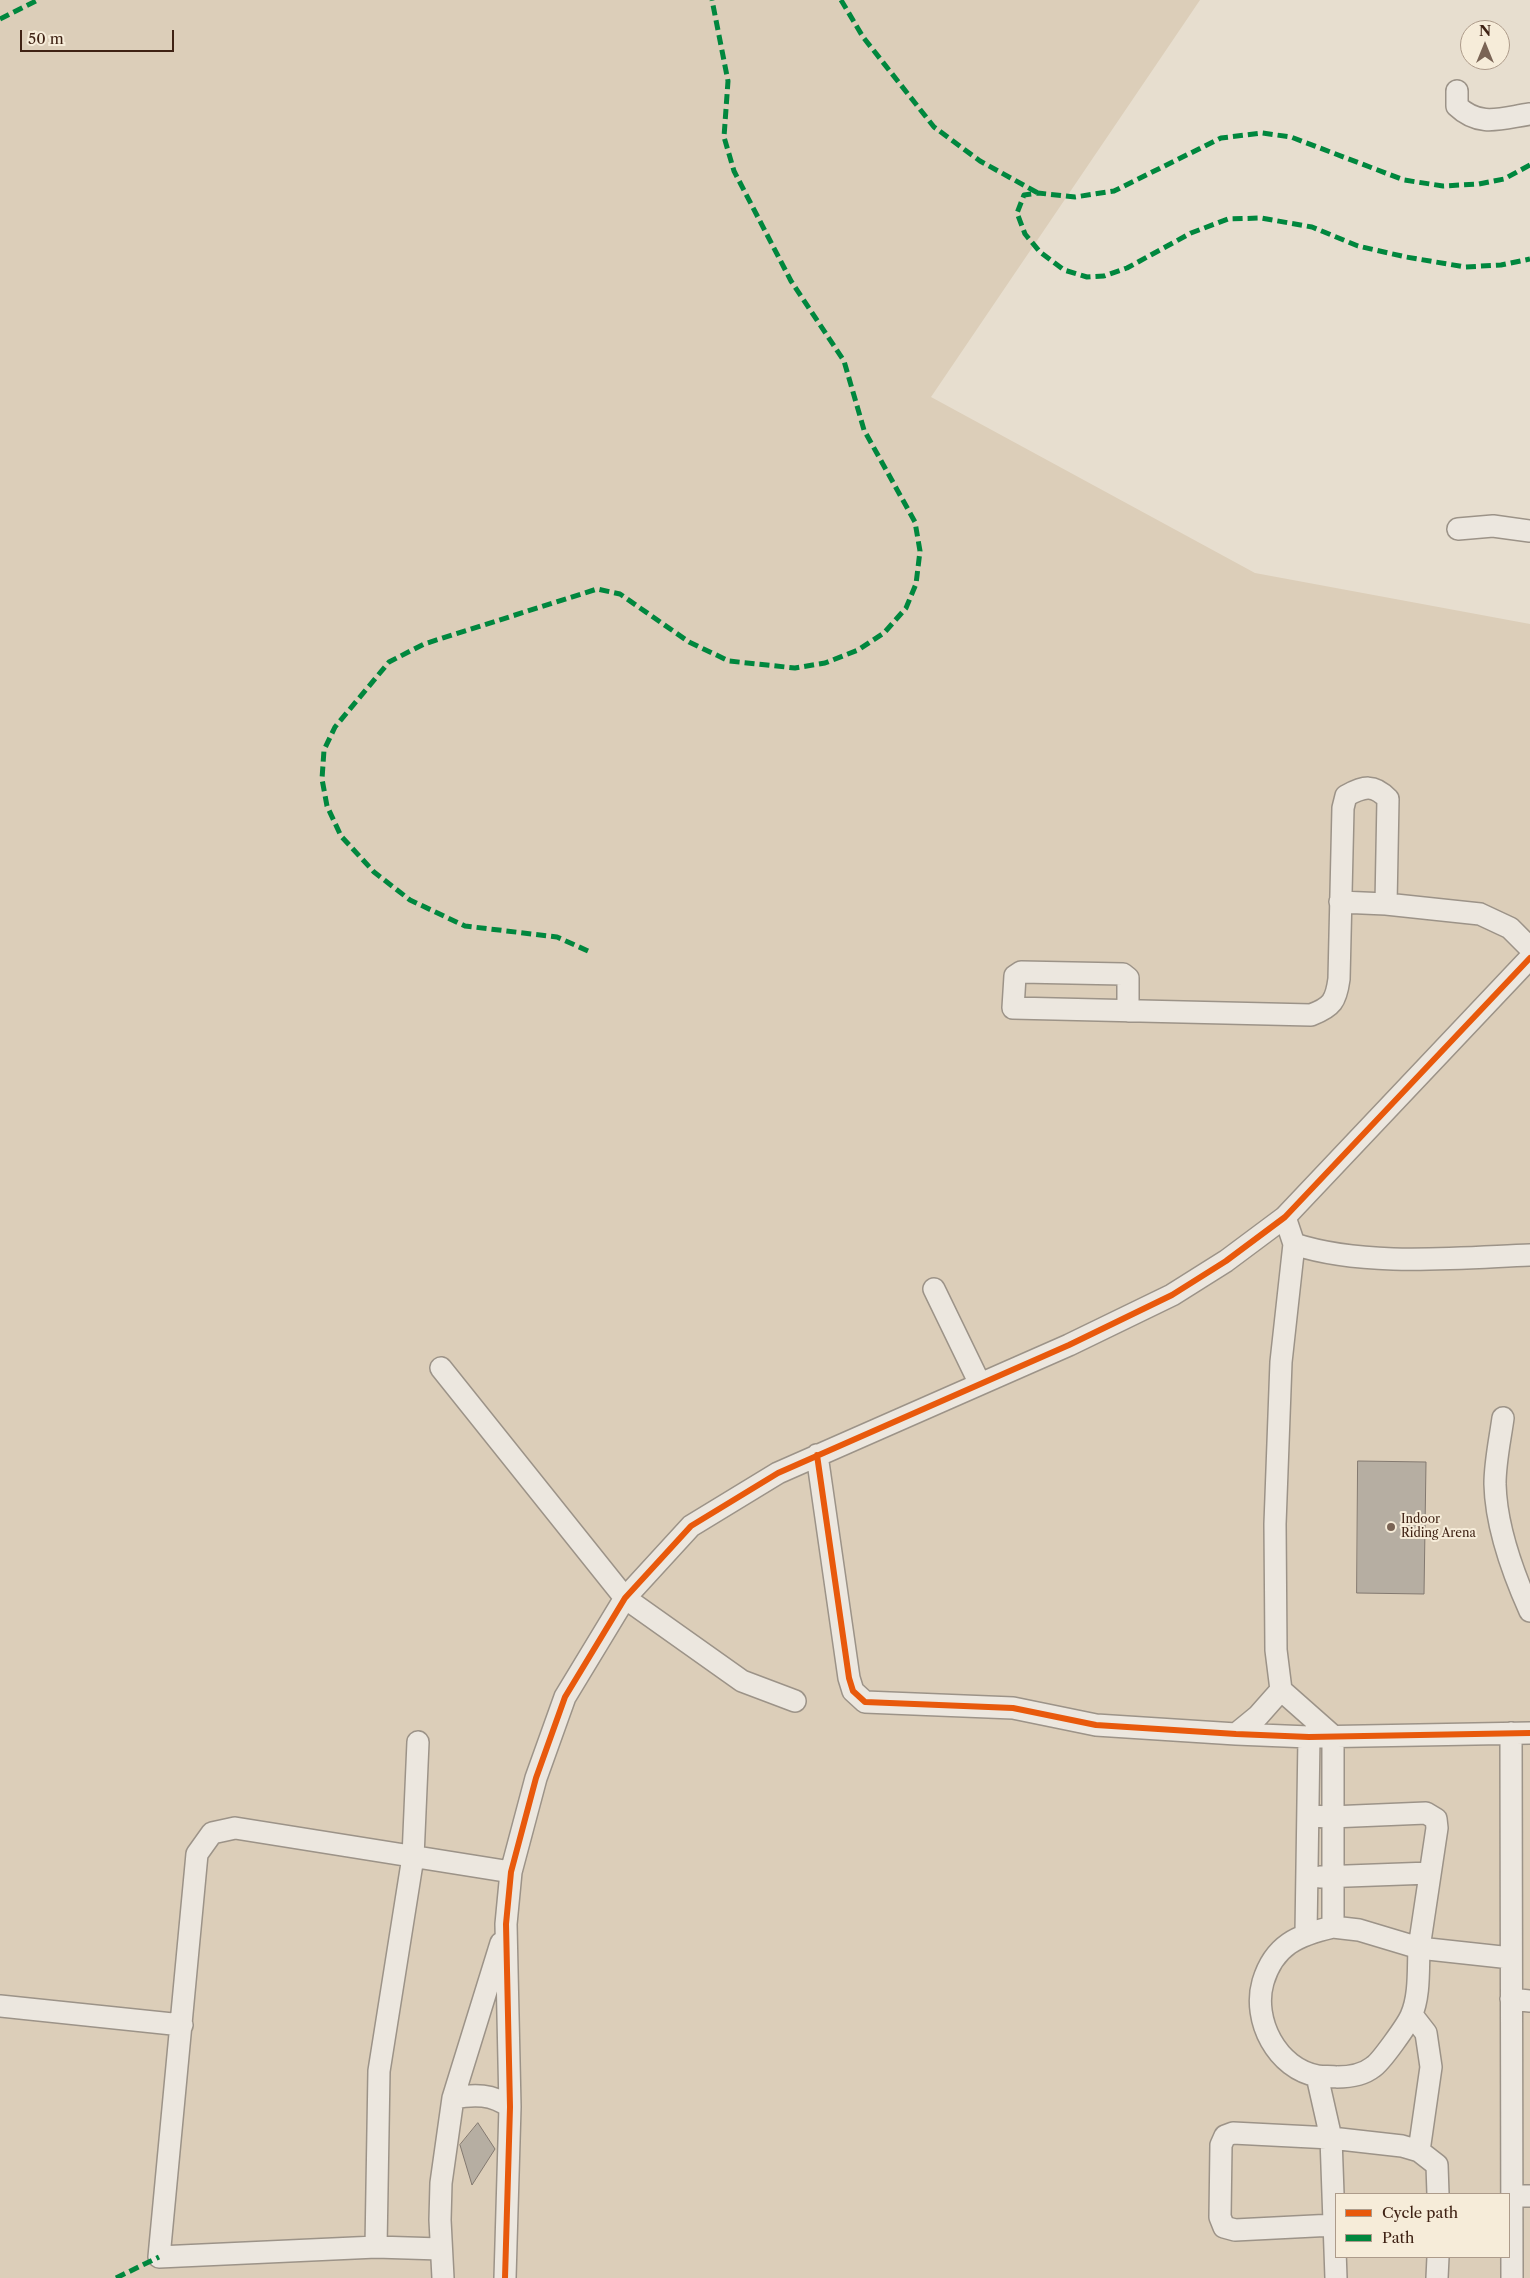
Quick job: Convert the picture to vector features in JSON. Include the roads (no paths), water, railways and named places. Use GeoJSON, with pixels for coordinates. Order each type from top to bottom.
{"type":"FeatureCollection","features":[{"type":"Feature","properties":{"kind":"street"},"geometry":{"type":"LineString","coordinates":[[1457,91],[1457,106],[1466,115],[1485,121],[1530,114]]}},
{"type":"Feature","properties":{"kind":"street"},"geometry":{"type":"LineString","coordinates":[[1458,529],[1493,526],[1530,531]]}},
{"type":"Feature","properties":{"kind":"street"},"geometry":{"type":"LineString","coordinates":[[1128,1011],[1128,978],[1123,974],[1017,973],[1014,976],[1013,1008],[1128,1011],[1312,1015],[1328,1008],[1337,994],[1343,808],[1346,796],[1368,787],[1380,790],[1388,799],[1386,904]]}},
{"type":"Feature","properties":{"kind":"street"},"geometry":{"type":"LineString","coordinates":[[1340,902],[1386,904],[1480,914],[1510,928],[1530,948]]}},
{"type":"Feature","properties":{"kind":"street"},"geometry":{"type":"LineString","coordinates":[[505,2278],[510,2108],[506,1924],[511,1872],[536,1778],[565,1697],[625,1598],[690,1526],[778,1473],[1069,1345],[1172,1295],[1226,1261],[1285,1217],[1530,958]]}},
{"type":"Feature","properties":{"kind":"street"},"geometry":{"type":"LineString","coordinates":[[1285,1217],[1294,1244],[1281,1362],[1275,1524],[1276,1650],[1281,1690],[1333,1736],[1331,1817],[1333,1927]]}},
{"type":"Feature","properties":{"kind":"street"},"geometry":{"type":"LineString","coordinates":[[1294,1244],[1318,1252],[1354,1257],[1453,1258],[1530,1255]]}},
{"type":"Feature","properties":{"kind":"street"},"geometry":{"type":"LineString","coordinates":[[934,1289],[980,1384]]}},
{"type":"Feature","properties":{"kind":"street"},"geometry":{"type":"LineString","coordinates":[[441,1368],[625,1598],[742,1681],[795,1702]]}},
{"type":"Feature","properties":{"kind":"street"},"geometry":{"type":"LineString","coordinates":[[1503,1418],[1495,1484],[1501,1524],[1509,1558],[1530,1611]]}},
{"type":"Feature","properties":{"kind":"street"},"geometry":{"type":"LineString","coordinates":[[817,1455],[849,1678],[853,1691],[865,1702],[1013,1708],[1096,1725],[1236,1734],[1309,1736],[1525,1734],[1511,1958],[1521,2000],[1521,2196],[1510,2220],[1512,2278]]}},
{"type":"Feature","properties":{"kind":"street"},"geometry":{"type":"LineString","coordinates":[[1236,1734],[1258,1716],[1281,1690]]}},
{"type":"Feature","properties":{"kind":"street"},"geometry":{"type":"LineString","coordinates":[[1306,1933],[1309,1736]]}},
{"type":"Feature","properties":{"kind":"street"},"geometry":{"type":"LineString","coordinates":[[376,2247],[379,2071],[413,1857],[418,1742]]}},
{"type":"Feature","properties":{"kind":"street"},"geometry":{"type":"LineString","coordinates":[[1308,1816],[1331,1817],[1426,1813],[1436,1819],[1437,1828],[1419,1948],[1416,1992],[1412,2015],[1373,2067],[1351,2077],[1317,2076],[1292,2065],[1273,2046],[1262,2022],[1260,1995],[1267,1969],[1283,1947],[1306,1933],[1333,1927],[1359,1930],[1419,1948],[1511,1958]]}},
{"type":"Feature","properties":{"kind":"street"},"geometry":{"type":"LineString","coordinates":[[440,2249],[376,2247],[159,2257],[197,1854],[212,1833],[235,1828],[511,1872]]}},
{"type":"Feature","properties":{"kind":"street"},"geometry":{"type":"LineString","coordinates":[[1307,1877],[1430,1873]]}},
{"type":"Feature","properties":{"kind":"street"},"geometry":{"type":"LineString","coordinates":[[443,2278],[440,2249],[441,2183],[453,2098],[506,1924]]}},
{"type":"Feature","properties":{"kind":"street"},"geometry":{"type":"LineString","coordinates":[[0,2006],[182,2025]]}},
{"type":"Feature","properties":{"kind":"street"},"geometry":{"type":"LineString","coordinates":[[1412,2015],[1426,2033],[1431,2067],[1419,2151]]}},
{"type":"Feature","properties":{"kind":"street"},"geometry":{"type":"LineString","coordinates":[[1317,2076],[1331,2138],[1335,2224],[1234,2230],[1224,2227],[1220,2217],[1221,2145],[1225,2136],[1233,2133],[1331,2138],[1402,2146],[1419,2151],[1437,2165],[1438,2193]]}},
{"type":"Feature","properties":{"kind":"street"},"geometry":{"type":"LineString","coordinates":[[453,2098],[483,2095],[498,2099],[510,2108]]}},
{"type":"Feature","properties":{"kind":"street"},"geometry":{"type":"LineString","coordinates":[[1336,2258],[1336,2278]]}},
{"type":"Feature","properties":{"kind":"street"},"geometry":{"type":"LineString","coordinates":[[1437,2278],[1438,2258]]}},
{"type":"Feature","properties":{"kind":"place","name":"Indoor Riding Arena"},"geometry":{"type":"Point","coordinates":[1391,1527]}}]}
